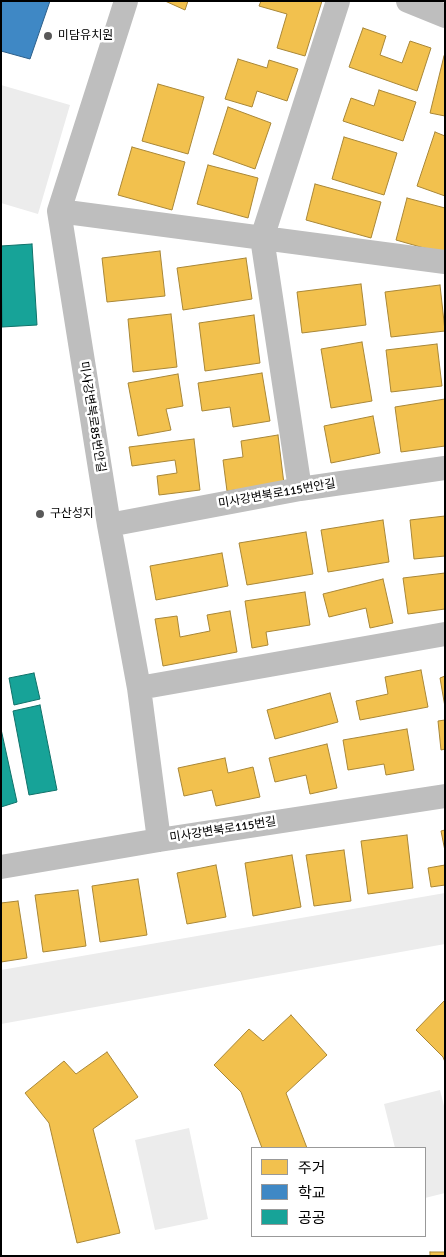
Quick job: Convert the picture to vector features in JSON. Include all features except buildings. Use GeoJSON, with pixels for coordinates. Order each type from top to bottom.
{"type":"FeatureCollection","features":[{"type":"Feature","properties":{"kind":"street","name":"미사강변북로85번안길"},"geometry":{"type":"LineString","coordinates":[[126,1],[59,211],[110,525],[139,688],[159,840]]}},
{"type":"Feature","properties":{"kind":"street"},"geometry":{"type":"LineString","coordinates":[[300,489],[262,238],[338,1]]}},
{"type":"Feature","properties":{"kind":"street"},"geometry":{"type":"LineString","coordinates":[[408,1],[445,16]]}},
{"type":"Feature","properties":{"kind":"street"},"geometry":{"type":"LineString","coordinates":[[59,211],[445,262]]}},
{"type":"Feature","properties":{"kind":"street","name":"미사강변북로115번안길"},"geometry":{"type":"LineString","coordinates":[[110,525],[300,489],[445,468]]}},
{"type":"Feature","properties":{"kind":"street"},"geometry":{"type":"LineString","coordinates":[[139,688],[445,634]]}},
{"type":"Feature","properties":{"kind":"street","name":"미사강변북로115번길"},"geometry":{"type":"LineString","coordinates":[[1,867],[159,840],[445,796]]}},
{"type":"Feature","properties":{"kind":"shaded area"},"geometry":{"type":"Polygon","coordinates":[[[1,85],[70,105],[38,214],[1,203],[1,85]]]}},
{"type":"Feature","properties":{"kind":"shaded area"},"geometry":{"type":"Polygon","coordinates":[[[445,893],[445,944],[1,1024],[1,970],[445,893]]]}},
{"type":"Feature","properties":{"kind":"shaded area"},"geometry":{"type":"Polygon","coordinates":[[[440,1090],[445,1110],[445,1193],[426,1198],[426,1147],[395,1147],[384,1104],[440,1090]]]}},
{"type":"Feature","properties":{"kind":"shaded area"},"geometry":{"type":"Polygon","coordinates":[[[189,1128],[208,1219],[155,1230],[135,1140],[189,1128]]]}},
{"type":"Feature","properties":{"kind":"place","name":"미담유치원"},"geometry":{"type":"Point","coordinates":[48,36]}},
{"type":"Feature","properties":{"kind":"place","name":"구산성지"},"geometry":{"type":"Point","coordinates":[40,514]}}]}
